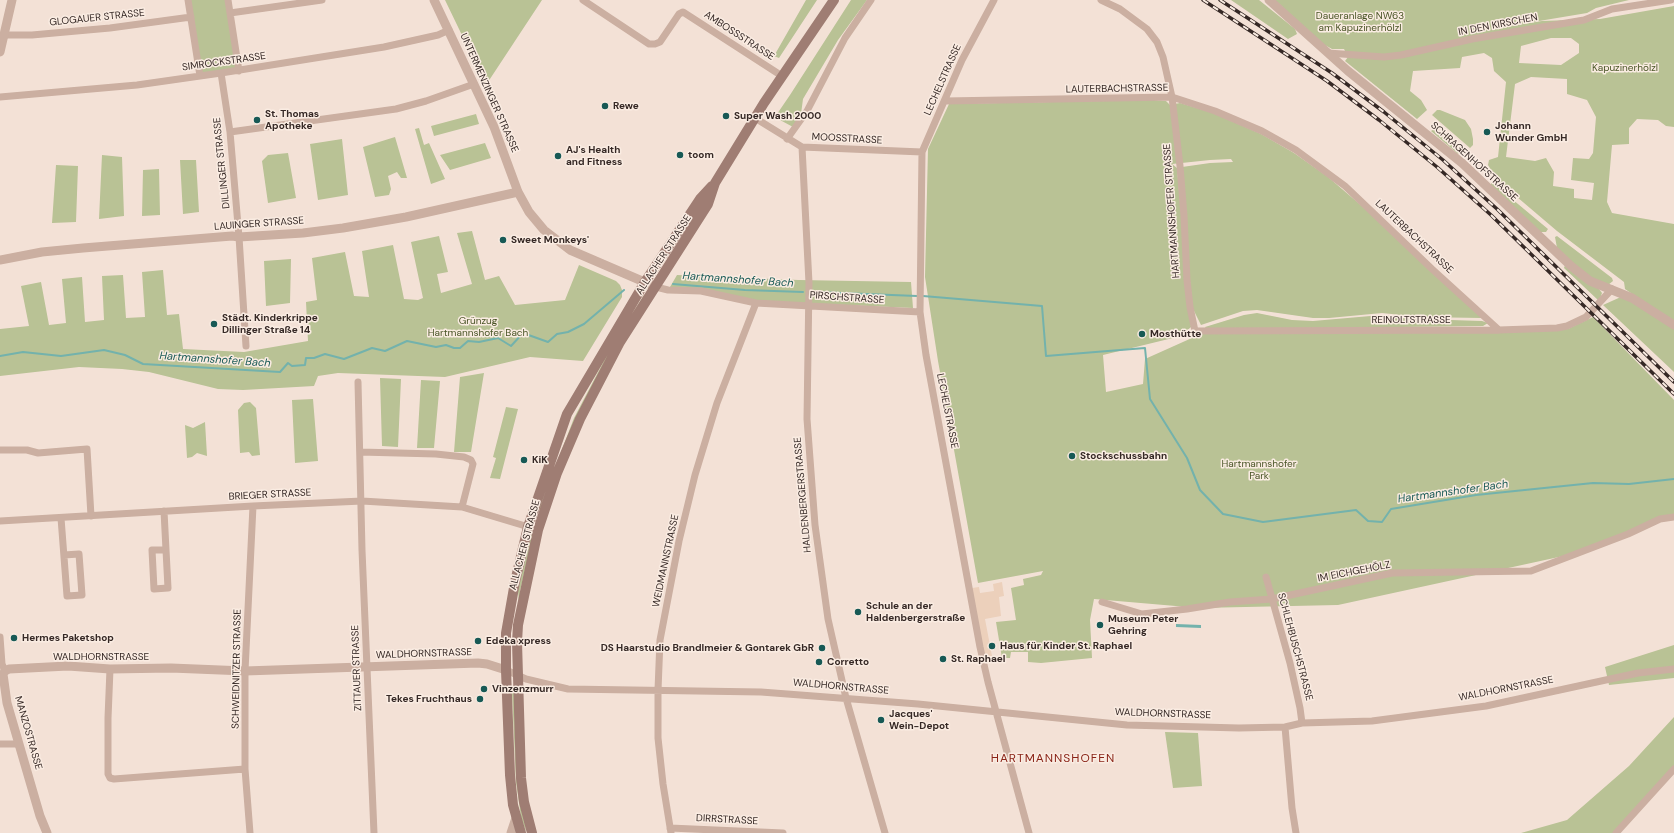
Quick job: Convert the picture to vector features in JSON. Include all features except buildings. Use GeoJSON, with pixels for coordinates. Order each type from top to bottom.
{"type":"FeatureCollection","features":[{"type":"Feature","properties":{"kind":"main road","name":"ALLACHER STRASSE"},"geometry":{"type":"LineString","coordinates":[[532,833],[527,817],[521,778],[518,625],[538,530],[557,473],[580,419],[620,342],[708,204],[715,184],[755,118],[834,0]]}},
{"type":"Feature","properties":{"kind":"main road","name":"ALLACHER STRASSE"},"geometry":{"type":"LineString","coordinates":[[516,818],[511,790],[509,764],[506,670],[507,627],[515,582],[528,527],[567,414],[645,282],[700,199],[715,184]]}},
{"type":"Feature","properties":{"kind":"main road"},"geometry":{"type":"LineString","coordinates":[[516,818],[521,833]]}},
{"type":"Feature","properties":{"kind":"street"},"geometry":{"type":"LineString","coordinates":[[0,52],[12,0]]}},
{"type":"Feature","properties":{"kind":"street"},"geometry":{"type":"LineString","coordinates":[[188,0],[200,76]]}},
{"type":"Feature","properties":{"kind":"street"},"geometry":{"type":"LineString","coordinates":[[228,0],[239,70]]}},
{"type":"Feature","properties":{"kind":"street"},"geometry":{"type":"LineString","coordinates":[[230,13],[322,0]]}},
{"type":"Feature","properties":{"kind":"street","name":"UNTERMENZINGER STRASSE"},"geometry":{"type":"LineString","coordinates":[[434,0],[498,135],[522,201],[537,223],[562,245],[586,258],[656,287]]}},
{"type":"Feature","properties":{"kind":"street","name":"AMBOSSSTRASSE"},"geometry":{"type":"LineString","coordinates":[[583,0],[649,44],[660,42],[679,14],[685,13],[782,76]]}},
{"type":"Feature","properties":{"kind":"street"},"geometry":{"type":"LineString","coordinates":[[787,139],[807,111],[845,38],[871,0]]}},
{"type":"Feature","properties":{"kind":"street","name":"LECHELSTRASSE"},"geometry":{"type":"LineString","coordinates":[[994,0],[962,60],[922,152],[920,312],[926,355],[980,647],[996,713],[1029,833]]}},
{"type":"Feature","properties":{"kind":"street","name":"HARTMANNSHOFER STRASSE"},"geometry":{"type":"LineString","coordinates":[[1101,0],[1120,9],[1147,29],[1157,42],[1163,57],[1172,98],[1183,193],[1187,280],[1190,307],[1195,331]]}},
{"type":"Feature","properties":{"kind":"street","name":"SCHRAGENHOFSTRASSE"},"geometry":{"type":"LineString","coordinates":[[1269,0],[1328,52],[1462,163],[1571,266],[1590,281],[1632,298],[1674,325]]}},
{"type":"Feature","properties":{"kind":"street","name":"IN DEN KIRSCHEN"},"geometry":{"type":"LineString","coordinates":[[1328,52],[1384,57],[1401,55],[1479,38],[1584,20],[1612,9],[1671,0]]}},
{"type":"Feature","properties":{"kind":"street","name":"GLOGAUER STRASSE"},"geometry":{"type":"LineString","coordinates":[[4,35],[32,35],[110,28],[191,17]]}},
{"type":"Feature","properties":{"kind":"street","name":"SIMROCKSTRASSE"},"geometry":{"type":"LineString","coordinates":[[0,97],[137,85],[221,73],[384,48],[438,35],[449,30]]}},
{"type":"Feature","properties":{"kind":"street","name":"DILLINGER STRASSE"},"geometry":{"type":"LineString","coordinates":[[221,73],[230,132],[246,346]]}},
{"type":"Feature","properties":{"kind":"street"},"geometry":{"type":"LineString","coordinates":[[230,132],[396,109],[426,101],[474,84]]}},
{"type":"Feature","properties":{"kind":"street","name":"LAUTERBACHSTRASSE"},"geometry":{"type":"LineString","coordinates":[[944,102],[1172,98],[1215,111],[1262,131],[1296,150],[1345,186],[1432,269],[1500,330]]}},
{"type":"Feature","properties":{"kind":"street","name":"MOOSSTRASSE"},"geometry":{"type":"LineString","coordinates":[[755,118],[802,147],[922,152]]}},
{"type":"Feature","properties":{"kind":"street","name":"HALDENBERGERSTRASSE"},"geometry":{"type":"LineString","coordinates":[[802,147],[809,305],[807,419],[815,525],[828,618],[846,698],[886,833]]}},
{"type":"Feature","properties":{"kind":"street","name":"LAUINGER STRASSE"},"geometry":{"type":"LineString","coordinates":[[0,260],[35,253],[62,250],[232,236],[239,237],[303,233],[380,222],[518,192]]}},
{"type":"Feature","properties":{"kind":"street","name":"PIRSCHSTRASSE"},"geometry":{"type":"LineString","coordinates":[[656,287],[668,290],[701,291],[756,304],[809,305],[920,312]]}},
{"type":"Feature","properties":{"kind":"street","name":"REINOLTSTRASSE"},"geometry":{"type":"LineString","coordinates":[[1195,331],[1500,330],[1549,328],[1567,326],[1586,317],[1612,289]]}},
{"type":"Feature","properties":{"kind":"street","name":"WEIDMANNSTRASSE"},"geometry":{"type":"LineString","coordinates":[[670,831],[658,738],[660,640],[679,541],[695,475],[717,403],[756,304]]}},
{"type":"Feature","properties":{"kind":"street","name":"ZITTAUER STRASSE"},"geometry":{"type":"LineString","coordinates":[[358,382],[362,550],[374,833]]}},
{"type":"Feature","properties":{"kind":"street"},"geometry":{"type":"LineString","coordinates":[[0,450],[27,450],[38,453],[87,449],[91,516]]}},
{"type":"Feature","properties":{"kind":"street"},"geometry":{"type":"LineString","coordinates":[[360,452],[436,454],[464,457],[471,460],[473,464],[462,507]]}},
{"type":"Feature","properties":{"kind":"street","name":"BRIEGER STRASSE"},"geometry":{"type":"LineString","coordinates":[[0,521],[362,501],[462,507],[538,530]]}},
{"type":"Feature","properties":{"kind":"street","name":"SCHWEIDNITZER STRASSE"},"geometry":{"type":"LineString","coordinates":[[250,833],[245,769],[245,672],[253,506]]}},
{"type":"Feature","properties":{"kind":"street"},"geometry":{"type":"LineString","coordinates":[[164,511],[168,588],[154,589],[152,550],[166,550]]}},
{"type":"Feature","properties":{"kind":"street","name":"IM EICHGEHÖLZ"},"geometry":{"type":"LineString","coordinates":[[1102,602],[1142,614],[1230,602],[1272,599],[1392,573],[1531,571],[1628,534],[1660,519],[1674,517]]}},
{"type":"Feature","properties":{"kind":"street"},"geometry":{"type":"LineString","coordinates":[[61,518],[67,596],[82,595],[79,554],[64,555]]}},
{"type":"Feature","properties":{"kind":"street","name":"SCHLEHBUSCHSTRASSE"},"geometry":{"type":"LineString","coordinates":[[1266,577],[1290,663],[1302,723]]}},
{"type":"Feature","properties":{"kind":"street","name":"MANZOSTRASSE"},"geometry":{"type":"LineString","coordinates":[[0,637],[3,676],[9,711],[40,816],[47,833]]}},
{"type":"Feature","properties":{"kind":"street","name":"WALDHORNSTRASSE"},"geometry":{"type":"LineString","coordinates":[[3,676],[9,669],[68,666],[110,669],[171,668],[245,672],[478,663],[496,666],[518,675],[568,689],[761,692],[846,698],[1127,725],[1239,728],[1285,727],[1302,723],[1372,721],[1486,706],[1638,673],[1674,669]]}},
{"type":"Feature","properties":{"kind":"street"},"geometry":{"type":"LineString","coordinates":[[110,669],[108,718],[108,774],[110,778],[114,779],[245,769]]}},
{"type":"Feature","properties":{"kind":"street"},"geometry":{"type":"LineString","coordinates":[[1285,727],[1292,808],[1296,833]]}},
{"type":"Feature","properties":{"kind":"street"},"geometry":{"type":"LineString","coordinates":[[0,744],[19,744]]}},
{"type":"Feature","properties":{"kind":"street"},"geometry":{"type":"LineString","coordinates":[[1616,833],[1674,769]]}},
{"type":"Feature","properties":{"kind":"street","name":"ALLACHER STRASSE"},"geometry":{"type":"LineString","coordinates":[[511,833],[516,818]]}},
{"type":"Feature","properties":{"kind":"street","name":"DIRRSTRASSE"},"geometry":{"type":"LineString","coordinates":[[670,831],[783,833]]}},
{"type":"Feature","properties":{"kind":"green space"},"geometry":{"type":"Polygon","coordinates":[[[190,0],[226,0],[237,69],[201,73],[190,0]]]}},
{"type":"Feature","properties":{"kind":"green space"},"geometry":{"type":"Polygon","coordinates":[[[445,0],[542,0],[486,85],[445,0]]]}},
{"type":"Feature","properties":{"kind":"green space"},"geometry":{"type":"Polygon","coordinates":[[[806,0],[817,0],[779,58],[774,56],[806,0]]]}},
{"type":"Feature","properties":{"kind":"green space"},"geometry":{"type":"Polygon","coordinates":[[[851,0],[867,0],[838,40],[803,99],[801,114],[793,127],[780,120],[777,114],[851,0]]]}},
{"type":"Feature","properties":{"kind":"green space"},"geometry":{"type":"Polygon","coordinates":[[[1231,0],[1259,0],[1295,29],[1297,34],[1288,39],[1231,0]]]}},
{"type":"Feature","properties":{"kind":"green space","name":"Kapuzinerhölzl"},"geometry":{"type":"Polygon","coordinates":[[[1275,0],[1629,0],[1596,8],[1587,13],[1461,34],[1542,21],[1600,19],[1674,6],[1674,127],[1666,126],[1658,120],[1637,119],[1629,128],[1629,144],[1612,145],[1607,202],[1612,213],[1674,224],[1674,323],[1625,289],[1624,282],[1557,231],[1497,180],[1488,165],[1489,160],[1498,157],[1506,82],[1494,71],[1492,58],[1484,53],[1462,57],[1460,68],[1413,71],[1410,91],[1421,100],[1427,110],[1417,119],[1345,61],[1348,57],[1344,49],[1332,49],[1323,44],[1275,0]],[[1551,38],[1521,46],[1519,63],[1561,65],[1579,53],[1579,44],[1571,38],[1551,38]],[[1531,77],[1515,84],[1506,157],[1535,161],[1546,158],[1554,172],[1553,186],[1574,189],[1574,198],[1592,200],[1594,183],[1571,180],[1573,158],[1589,159],[1593,153],[1596,117],[1587,100],[1567,94],[1567,79],[1531,77]]]}},
{"type":"Feature","properties":{"kind":"green space","name":"Hartmannshofer Park"},"geometry":{"type":"Polygon","coordinates":[[[1166,101],[1170,105],[1180,103],[1213,113],[1261,134],[1294,153],[1328,177],[1377,219],[1482,318],[1420,317],[1382,313],[1313,318],[1257,310],[1243,311],[1201,325],[1193,309],[1188,263],[1182,167],[1210,163],[1233,162],[1231,159],[1172,164],[1177,168],[1191,327],[1181,336],[1103,355],[1106,392],[1143,384],[1145,359],[1203,333],[1545,330],[1568,329],[1593,317],[1674,400],[1674,514],[1591,550],[1338,605],[1199,608],[1094,599],[1090,620],[1092,658],[1041,663],[1028,662],[1028,652],[1011,652],[1010,658],[1002,658],[996,622],[1016,620],[1011,588],[1024,585],[1023,579],[1041,575],[1043,571],[978,583],[938,361],[925,277],[928,149],[949,104],[1166,101]]]}},
{"type":"Feature","properties":{"kind":"green space"},"geometry":{"type":"Polygon","coordinates":[[[1437,110],[1465,120],[1471,129],[1473,139],[1473,145],[1470,148],[1432,115],[1437,110]]]}},
{"type":"Feature","properties":{"kind":"green space"},"geometry":{"type":"Polygon","coordinates":[[[476,114],[479,124],[434,136],[431,126],[476,114]]]}},
{"type":"Feature","properties":{"kind":"green space"},"geometry":{"type":"Polygon","coordinates":[[[419,128],[424,145],[429,143],[445,179],[431,184],[415,129],[419,128]]]}},
{"type":"Feature","properties":{"kind":"green space"},"geometry":{"type":"Polygon","coordinates":[[[1434,129],[1460,153],[1458,154],[1431,131],[1434,129]]]}},
{"type":"Feature","properties":{"kind":"green space"},"geometry":{"type":"Polygon","coordinates":[[[395,137],[407,178],[401,178],[397,172],[388,176],[391,189],[389,195],[375,197],[363,147],[395,137]]]}},
{"type":"Feature","properties":{"kind":"green space"},"geometry":{"type":"Polygon","coordinates":[[[342,139],[348,195],[318,200],[310,144],[342,139]]]}},
{"type":"Feature","properties":{"kind":"green space"},"geometry":{"type":"Polygon","coordinates":[[[485,143],[491,158],[450,170],[440,155],[485,143]]]}},
{"type":"Feature","properties":{"kind":"green space"},"geometry":{"type":"Polygon","coordinates":[[[288,153],[296,198],[268,203],[262,161],[268,155],[288,153]]]}},
{"type":"Feature","properties":{"kind":"green space"},"geometry":{"type":"Polygon","coordinates":[[[102,155],[122,157],[124,216],[99,219],[102,155]]]}},
{"type":"Feature","properties":{"kind":"green space"},"geometry":{"type":"Polygon","coordinates":[[[180,160],[196,160],[199,212],[183,214],[180,160]]]}},
{"type":"Feature","properties":{"kind":"green space"},"geometry":{"type":"Polygon","coordinates":[[[56,165],[78,166],[76,222],[52,223],[56,165]]]}},
{"type":"Feature","properties":{"kind":"green space"},"geometry":{"type":"Polygon","coordinates":[[[159,169],[160,215],[142,216],[143,170],[159,169]]]}},
{"type":"Feature","properties":{"kind":"green space"},"geometry":{"type":"Polygon","coordinates":[[[1491,183],[1548,229],[1546,232],[1540,232],[1491,185],[1491,183]]]}},
{"type":"Feature","properties":{"kind":"green space","name":"Grünzug Hartmannshofer Bach"},"geometry":{"type":"Polygon","coordinates":[[[472,231],[485,280],[499,276],[515,305],[565,300],[579,265],[616,281],[620,285],[622,297],[583,361],[530,357],[445,377],[338,373],[318,376],[314,386],[243,390],[218,389],[149,372],[122,369],[79,367],[0,376],[0,329],[29,326],[21,286],[41,282],[49,325],[66,323],[62,279],[82,277],[85,322],[104,320],[102,276],[123,275],[126,318],[145,317],[142,272],[163,270],[167,315],[179,314],[183,349],[244,352],[308,341],[306,302],[317,300],[312,258],[345,252],[354,296],[369,297],[362,251],[393,245],[404,299],[418,300],[423,298],[411,242],[439,236],[448,272],[437,274],[441,293],[472,284],[457,233],[472,231]]]}},
{"type":"Feature","properties":{"kind":"green space"},"geometry":{"type":"Polygon","coordinates":[[[1557,236],[1612,278],[1613,281],[1608,285],[1582,272],[1557,248],[1555,237],[1557,236]]]}},
{"type":"Feature","properties":{"kind":"green space"},"geometry":{"type":"Polygon","coordinates":[[[291,259],[290,303],[266,306],[264,261],[291,259]]]}},
{"type":"Feature","properties":{"kind":"green space"},"geometry":{"type":"Polygon","coordinates":[[[1565,265],[1599,289],[1602,293],[1599,301],[1564,268],[1565,265]]]}},
{"type":"Feature","properties":{"kind":"green space"},"geometry":{"type":"Polygon","coordinates":[[[677,275],[799,280],[911,282],[913,308],[756,301],[670,287],[677,275]]]}},
{"type":"Feature","properties":{"kind":"green space"},"geometry":{"type":"Polygon","coordinates":[[[644,295],[608,356],[543,510],[539,509],[574,418],[607,355],[644,295]]]}},
{"type":"Feature","properties":{"kind":"green space"},"geometry":{"type":"Polygon","coordinates":[[[1623,296],[1674,328],[1674,372],[1603,305],[1623,296]]]}},
{"type":"Feature","properties":{"kind":"green space"},"geometry":{"type":"Polygon","coordinates":[[[1257,313],[1292,320],[1313,321],[1382,315],[1419,319],[1482,321],[1488,323],[1483,326],[1242,329],[1206,329],[1205,327],[1244,315],[1257,313]]]}},
{"type":"Feature","properties":{"kind":"green space"},"geometry":{"type":"Polygon","coordinates":[[[484,373],[471,452],[454,452],[460,377],[484,373]]]}},
{"type":"Feature","properties":{"kind":"green space"},"geometry":{"type":"Polygon","coordinates":[[[380,378],[401,379],[398,447],[382,446],[380,378]]]}},
{"type":"Feature","properties":{"kind":"green space"},"geometry":{"type":"Polygon","coordinates":[[[421,380],[440,381],[434,448],[417,448],[421,380]]]}},
{"type":"Feature","properties":{"kind":"green space"},"geometry":{"type":"Polygon","coordinates":[[[313,399],[318,461],[295,463],[292,400],[313,399]]]}},
{"type":"Feature","properties":{"kind":"green space"},"geometry":{"type":"Polygon","coordinates":[[[250,402],[256,408],[260,455],[252,456],[249,452],[240,453],[238,410],[244,403],[250,402]]]}},
{"type":"Feature","properties":{"kind":"green space"},"geometry":{"type":"Polygon","coordinates":[[[506,407],[518,409],[500,479],[490,478],[496,458],[493,457],[506,407]]]}},
{"type":"Feature","properties":{"kind":"green space"},"geometry":{"type":"Polygon","coordinates":[[[205,422],[207,456],[197,453],[192,457],[187,458],[185,425],[193,428],[205,422]]]}},
{"type":"Feature","properties":{"kind":"green space"},"geometry":{"type":"Polygon","coordinates":[[[531,535],[533,535],[520,591],[521,599],[519,605],[518,590],[531,535]]]}},
{"type":"Feature","properties":{"kind":"green space"},"geometry":{"type":"Polygon","coordinates":[[[1674,645],[1674,678],[1609,685],[1605,667],[1674,645]]]}},
{"type":"Feature","properties":{"kind":"green space"},"geometry":{"type":"Polygon","coordinates":[[[512,692],[514,693],[526,832],[521,817],[516,782],[512,692]]]}},
{"type":"Feature","properties":{"kind":"green space"},"geometry":{"type":"Polygon","coordinates":[[[1674,717],[1674,769],[1616,833],[1521,833],[1567,820],[1629,766],[1674,717]]]}},
{"type":"Feature","properties":{"kind":"green space"},"geometry":{"type":"Polygon","coordinates":[[[1165,732],[1198,733],[1202,786],[1173,788],[1165,732]]]}},
{"type":"Feature","properties":{"kind":"shaded area"},"geometry":{"type":"Polygon","coordinates":[[[1002,582],[1004,596],[999,597],[1001,616],[985,619],[992,656],[984,656],[972,588],[979,587],[980,593],[994,591],[993,584],[1002,582]]]}},
{"type":"Feature","properties":{"kind":"water"},"geometry":{"type":"Polygon","coordinates":[[[1176,624],[1201,625],[1201,628],[1176,627],[1176,624]]]}},
{"type":"Feature","properties":{"kind":"waterway","name":"Hartmannshofer Bach"},"geometry":{"type":"LineString","coordinates":[[673,284],[745,290],[803,292]]}},
{"type":"Feature","properties":{"kind":"waterway","name":"Hartmannshofer Bach"},"geometry":{"type":"LineString","coordinates":[[0,356],[23,352],[61,356],[104,350],[125,355],[143,364],[280,372],[288,363],[292,366],[305,365],[306,358],[314,358],[325,354],[344,359],[372,348],[385,351],[407,341],[436,347],[446,345],[454,348],[460,348],[468,341],[479,342],[498,338],[511,346],[523,333],[548,342],[557,334],[568,332],[584,324],[624,290]]}},
{"type":"Feature","properties":{"kind":"waterway","name":"Hartmannshofer Bach"},"geometry":{"type":"LineString","coordinates":[[816,292],[917,296]]}},
{"type":"Feature","properties":{"kind":"waterway","name":"Hartmannshofer Bach"},"geometry":{"type":"LineString","coordinates":[[923,296],[1042,306],[1046,356],[1145,348],[1150,399],[1187,458],[1200,490],[1223,514],[1263,522],[1356,510],[1368,521],[1382,522],[1391,509],[1476,495],[1593,483],[1629,484],[1674,479]]}},
{"type":"Feature","properties":{"kind":"railway"},"geometry":{"type":"LineString","coordinates":[[1203,0],[1327,81],[1379,120],[1437,167],[1491,215],[1674,394]]}},
{"type":"Feature","properties":{"kind":"railway"},"geometry":{"type":"LineString","coordinates":[[1220,0],[1332,73],[1384,112],[1443,160],[1497,209],[1674,382]]}},
{"type":"Feature","properties":{"kind":"place","name":"Rewe"},"geometry":{"type":"Point","coordinates":[605,106]}},
{"type":"Feature","properties":{"kind":"place","name":"Super Wash 2000"},"geometry":{"type":"Point","coordinates":[726,116]}},
{"type":"Feature","properties":{"kind":"place","name":"St. Thomas Apotheke"},"geometry":{"type":"Point","coordinates":[257,120]}},
{"type":"Feature","properties":{"kind":"place","name":"Johann Wunder GmbH"},"geometry":{"type":"Point","coordinates":[1487,132]}},
{"type":"Feature","properties":{"kind":"place","name":"toom"},"geometry":{"type":"Point","coordinates":[680,155]}},
{"type":"Feature","properties":{"kind":"place","name":"AJ's Health and Fitness"},"geometry":{"type":"Point","coordinates":[558,156]}},
{"type":"Feature","properties":{"kind":"place","name":"Sweet Monkeys'"},"geometry":{"type":"Point","coordinates":[503,240]}},
{"type":"Feature","properties":{"kind":"place","name":"Städt. Kinderkrippe Dillinger Straße 14"},"geometry":{"type":"Point","coordinates":[214,324]}},
{"type":"Feature","properties":{"kind":"place","name":"Mosthütte"},"geometry":{"type":"Point","coordinates":[1142,334]}},
{"type":"Feature","properties":{"kind":"place","name":"Stockschussbahn"},"geometry":{"type":"Point","coordinates":[1072,456]}},
{"type":"Feature","properties":{"kind":"place","name":"KiK"},"geometry":{"type":"Point","coordinates":[524,460]}},
{"type":"Feature","properties":{"kind":"place","name":"Schule an der Haldenbergerstraße"},"geometry":{"type":"Point","coordinates":[858,612]}},
{"type":"Feature","properties":{"kind":"place","name":"Museum Peter Gehring"},"geometry":{"type":"Point","coordinates":[1100,625]}},
{"type":"Feature","properties":{"kind":"place","name":"Hermes Paketshop"},"geometry":{"type":"Point","coordinates":[14,638]}},
{"type":"Feature","properties":{"kind":"place","name":"Edeka xpress"},"geometry":{"type":"Point","coordinates":[478,641]}},
{"type":"Feature","properties":{"kind":"place","name":"Haus für Kinder St. Raphael"},"geometry":{"type":"Point","coordinates":[992,646]}},
{"type":"Feature","properties":{"kind":"place","name":"DS Haarstudio Brandlmeier & Gontarek GbR"},"geometry":{"type":"Point","coordinates":[822,648]}},
{"type":"Feature","properties":{"kind":"place","name":"St. Raphael"},"geometry":{"type":"Point","coordinates":[943,659]}},
{"type":"Feature","properties":{"kind":"place","name":"Corretto"},"geometry":{"type":"Point","coordinates":[819,662]}},
{"type":"Feature","properties":{"kind":"place","name":"Vinzenzmurr"},"geometry":{"type":"Point","coordinates":[484,689]}},
{"type":"Feature","properties":{"kind":"place","name":"Tekes Fruchthaus"},"geometry":{"type":"Point","coordinates":[480,699]}},
{"type":"Feature","properties":{"kind":"place","name":"Jacques' Wein-Depot"},"geometry":{"type":"Point","coordinates":[881,720]}},
{"type":"Feature","properties":{"kind":"district","name":"HARTMANNSHOFEN"},"geometry":{"type":"Point","coordinates":[1053,759]}},
{"type":"Feature","properties":{"kind":"park label","name":"Daueranlage NW63 am Kapuzinerhölzl"},"geometry":{"type":"Point","coordinates":[1360,22]}}]}
